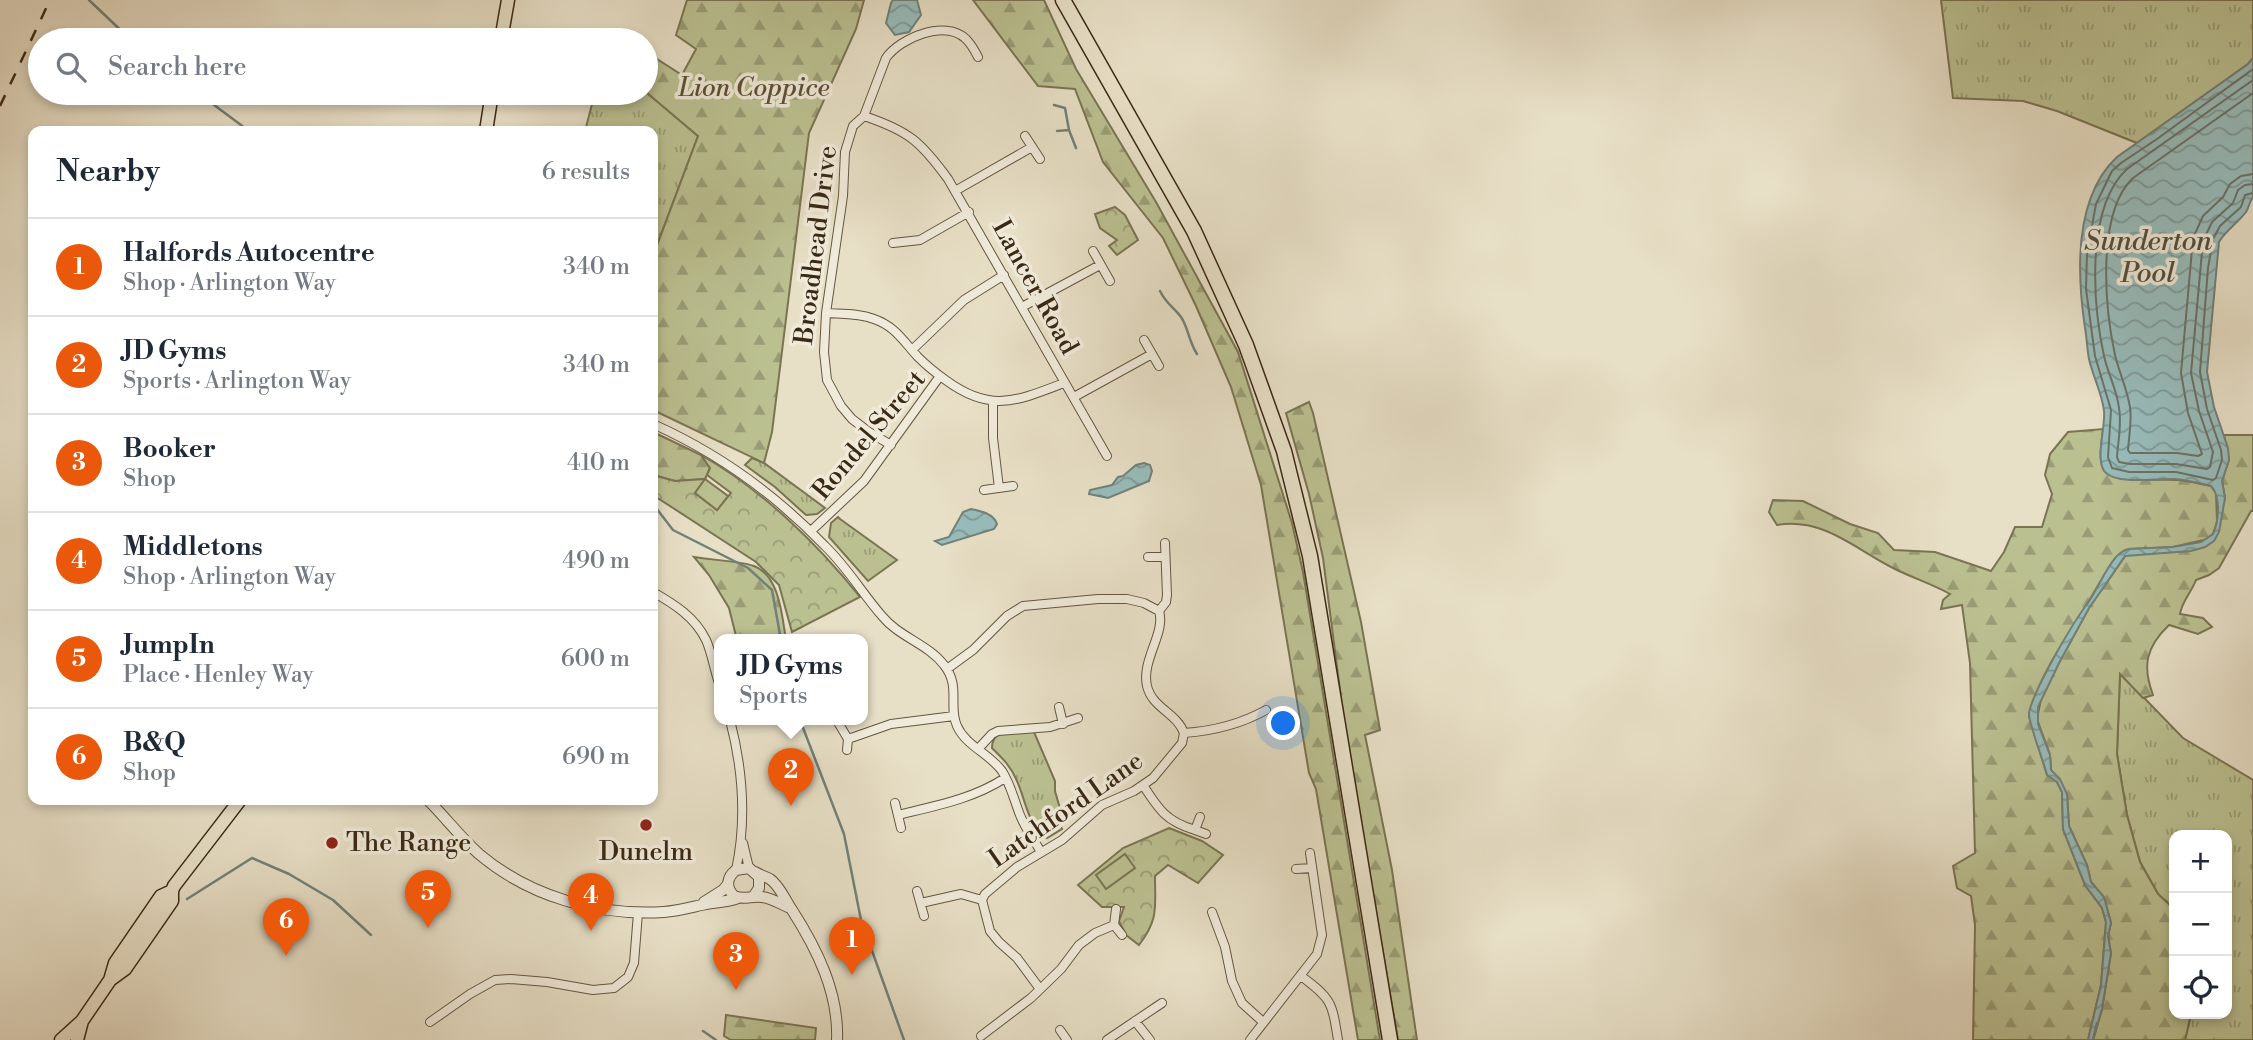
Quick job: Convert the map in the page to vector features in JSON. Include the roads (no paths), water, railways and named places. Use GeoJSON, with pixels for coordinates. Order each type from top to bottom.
{"type":"FeatureCollection","features":[{"type":"Feature","properties":{"kind":"highway"},"geometry":{"type":"LineString","coordinates":[[1063,0],[1194,231],[1246,345],[1284,451],[1310,556],[1390,1040]]}},
{"type":"Feature","properties":{"kind":"main road"},"geometry":{"type":"LineString","coordinates":[[503,28],[508,0]]}},
{"type":"Feature","properties":{"kind":"main road"},"geometry":{"type":"LineString","coordinates":[[487,126],[490,105]]}},
{"type":"Feature","properties":{"kind":"main road"},"geometry":{"type":"LineString","coordinates":[[61,1040],[82,1021],[110,980],[115,962],[161,897],[172,891],[236,805]]}},
{"type":"Feature","properties":{"kind":"main road"},"geometry":{"type":"LineString","coordinates":[[77,1040],[82,1021]]}},
{"type":"Feature","properties":{"kind":"street","name":"Broadhead Drive"},"geometry":{"type":"LineString","coordinates":[[891,445],[852,419],[833,393],[824,367],[826,313],[845,152],[853,127],[864,116],[886,58],[899,45],[927,33],[952,32],[965,38],[978,57]]}},
{"type":"Feature","properties":{"kind":"street","name":"Lancer Road"},"geometry":{"type":"LineString","coordinates":[[864,116],[893,126],[911,137],[937,164],[969,212],[1064,383]]}},
{"type":"Feature","properties":{"kind":"street"},"geometry":{"type":"LineString","coordinates":[[1026,136],[1040,159]]}},
{"type":"Feature","properties":{"kind":"street"},"geometry":{"type":"LineString","coordinates":[[955,191],[1032,147]]}},
{"type":"Feature","properties":{"kind":"street","name":"Lancer Road"},"geometry":{"type":"LineString","coordinates":[[893,243],[920,240],[969,212]]}},
{"type":"Feature","properties":{"kind":"street"},"geometry":{"type":"LineString","coordinates":[[1093,251],[1110,281]]}},
{"type":"Feature","properties":{"kind":"street"},"geometry":{"type":"LineString","coordinates":[[1022,307],[1100,265]]}},
{"type":"Feature","properties":{"kind":"street"},"geometry":{"type":"LineString","coordinates":[[912,350],[964,300],[1004,275]]}},
{"type":"Feature","properties":{"kind":"street"},"geometry":{"type":"LineString","coordinates":[[826,313],[873,318],[898,333],[940,376]]}},
{"type":"Feature","properties":{"kind":"street"},"geometry":{"type":"LineString","coordinates":[[1144,340],[1159,366]]}},
{"type":"Feature","properties":{"kind":"street"},"geometry":{"type":"LineString","coordinates":[[1074,397],[1152,354]]}},
{"type":"Feature","properties":{"kind":"street","name":"Rondel Street"},"geometry":{"type":"LineString","coordinates":[[811,531],[852,495],[877,466],[940,376],[975,398],[993,402]]}},
{"type":"Feature","properties":{"kind":"street"},"geometry":{"type":"LineString","coordinates":[[999,488],[993,438],[993,402],[1014,400],[1064,383],[1107,456]]}},
{"type":"Feature","properties":{"kind":"street"},"geometry":{"type":"LineString","coordinates":[[658,427],[722,460],[778,501],[811,531],[848,571],[882,617],[902,635],[936,657],[947,669],[954,688],[954,716],[960,731],[968,742],[995,763],[1006,778],[1021,818],[1041,852]]}},
{"type":"Feature","properties":{"kind":"street"},"geometry":{"type":"LineString","coordinates":[[984,490],[1013,486]]}},
{"type":"Feature","properties":{"kind":"street"},"geometry":{"type":"LineString","coordinates":[[1159,611],[1166,602],[1167,595],[1165,543]]}},
{"type":"Feature","properties":{"kind":"street"},"geometry":{"type":"LineString","coordinates":[[1148,557],[1165,557]]}},
{"type":"Feature","properties":{"kind":"street"},"geometry":{"type":"LineString","coordinates":[[658,595],[676,605],[698,626],[714,666]]}},
{"type":"Feature","properties":{"kind":"street"},"geometry":{"type":"LineString","coordinates":[[947,669],[973,650],[1007,616],[1023,606],[1127,598],[1159,611],[1161,620],[1147,667],[1147,685],[1157,704],[1179,723],[1184,733],[1230,724],[1266,709]]}},
{"type":"Feature","properties":{"kind":"street"},"geometry":{"type":"LineString","coordinates":[[1059,707],[1063,724]]}},
{"type":"Feature","properties":{"kind":"street"},"geometry":{"type":"LineString","coordinates":[[848,739],[891,724],[954,716]]}},
{"type":"Feature","properties":{"kind":"street"},"geometry":{"type":"LineString","coordinates":[[978,749],[998,731],[1031,730],[1063,724],[1078,718]]}},
{"type":"Feature","properties":{"kind":"street"},"geometry":{"type":"LineString","coordinates":[[731,725],[743,786],[742,840],[736,870]]}},
{"type":"Feature","properties":{"kind":"street"},"geometry":{"type":"LineString","coordinates":[[840,725],[848,739],[847,750]]}},
{"type":"Feature","properties":{"kind":"street","name":"Latchford Lane"},"geometry":{"type":"LineString","coordinates":[[1040,989],[1017,958],[990,931],[982,900],[985,894],[1041,852],[1062,840],[1102,805],[1153,778],[1182,743],[1184,733]]}},
{"type":"Feature","properties":{"kind":"street"},"geometry":{"type":"LineString","coordinates":[[898,815],[969,796],[1006,778]]}},
{"type":"Feature","properties":{"kind":"street"},"geometry":{"type":"LineString","coordinates":[[1143,785],[1165,816],[1175,824],[1206,834]]}},
{"type":"Feature","properties":{"kind":"street"},"geometry":{"type":"LineString","coordinates":[[895,803],[901,828]]}},
{"type":"Feature","properties":{"kind":"street"},"geometry":{"type":"LineString","coordinates":[[432,805],[458,835],[509,876],[542,892],[585,907],[638,913],[666,912],[737,898],[746,900],[764,897],[790,908]]}},
{"type":"Feature","properties":{"kind":"street"},"geometry":{"type":"LineString","coordinates":[[1195,830],[1200,817]]}},
{"type":"Feature","properties":{"kind":"street"},"geometry":{"type":"LineString","coordinates":[[742,840],[752,870],[760,882],[760,888],[753,897]]}},
{"type":"Feature","properties":{"kind":"street"},"geometry":{"type":"LineString","coordinates":[[1250,1040],[1317,954],[1322,935],[1310,853]]}},
{"type":"Feature","properties":{"kind":"street"},"geometry":{"type":"LineString","coordinates":[[1296,869],[1312,867]]}},
{"type":"Feature","properties":{"kind":"street"},"geometry":{"type":"LineString","coordinates":[[698,906],[723,890],[731,873],[736,870],[752,870],[771,880],[805,929],[824,970],[838,1020],[837,1040]]}},
{"type":"Feature","properties":{"kind":"street"},"geometry":{"type":"LineString","coordinates":[[728,884],[731,893],[737,898]]}},
{"type":"Feature","properties":{"kind":"street"},"geometry":{"type":"LineString","coordinates":[[917,891],[924,916]]}},
{"type":"Feature","properties":{"kind":"street"},"geometry":{"type":"LineString","coordinates":[[921,903],[961,894],[982,900]]}},
{"type":"Feature","properties":{"kind":"street"},"geometry":{"type":"LineString","coordinates":[[1116,909],[1114,925],[1122,935]]}},
{"type":"Feature","properties":{"kind":"street"},"geometry":{"type":"LineString","coordinates":[[1212,912],[1225,947],[1232,982],[1242,1003],[1264,1022]]}},
{"type":"Feature","properties":{"kind":"street"},"geometry":{"type":"LineString","coordinates":[[430,1022],[495,980],[547,982],[593,990],[614,988],[628,977],[634,963],[638,913]]}},
{"type":"Feature","properties":{"kind":"street"},"geometry":{"type":"LineString","coordinates":[[981,1036],[1031,998],[1061,969],[1079,945],[1095,933],[1114,925]]}},
{"type":"Feature","properties":{"kind":"street"},"geometry":{"type":"LineString","coordinates":[[1301,976],[1324,993],[1330,1001],[1338,1040]]}},
{"type":"Feature","properties":{"kind":"street"},"geometry":{"type":"LineString","coordinates":[[1107,1040],[1162,1003]]}},
{"type":"Feature","properties":{"kind":"street"},"geometry":{"type":"LineString","coordinates":[[82,1021],[84,1040]]}},
{"type":"Feature","properties":{"kind":"street"},"geometry":{"type":"LineString","coordinates":[[1135,1021],[1150,1040]]}},
{"type":"Feature","properties":{"kind":"street"},"geometry":{"type":"LineString","coordinates":[[1060,1030],[1066,1040]]}},
{"type":"Feature","properties":{"kind":"water"},"geometry":{"type":"Polygon","coordinates":[[[893,0],[917,0],[921,15],[909,32],[895,35],[886,23],[893,0]]]}},
{"type":"Feature","properties":{"kind":"water","name":"Sunderton Pool"},"geometry":{"type":"Polygon","coordinates":[[[2253,58],[2253,197],[2246,212],[2219,242],[2207,372],[2229,460],[2222,481],[2225,498],[2219,532],[2214,541],[2191,551],[2125,556],[2089,608],[2038,707],[2038,724],[2050,755],[2051,770],[2060,779],[2067,794],[2069,826],[2087,865],[2091,882],[2104,897],[2111,923],[2108,936],[2111,953],[2102,1009],[2093,1040],[2088,1040],[2101,985],[2106,922],[2102,908],[2085,885],[2063,829],[2062,792],[2057,782],[2047,775],[2029,713],[2054,657],[2116,557],[2129,549],[2173,547],[2201,542],[2213,534],[2218,509],[2211,486],[2174,479],[2120,479],[2112,477],[2103,468],[2101,453],[2104,411],[2088,351],[2080,284],[2085,215],[2092,193],[2117,157],[2253,58]]]}},
{"type":"Feature","properties":{"kind":"water"},"geometry":{"type":"Polygon","coordinates":[[[1144,463],[1150,465],[1152,471],[1149,481],[1108,498],[1089,494],[1090,490],[1112,485],[1118,477],[1144,463]]]}},
{"type":"Feature","properties":{"kind":"water"},"geometry":{"type":"Polygon","coordinates":[[[971,509],[990,515],[997,524],[994,529],[942,545],[935,541],[949,537],[963,512],[971,509]]]}},
{"type":"Feature","properties":{"kind":"waterway"},"geometry":{"type":"LineString","coordinates":[[89,0],[118,28]]}},
{"type":"Feature","properties":{"kind":"waterway"},"geometry":{"type":"LineString","coordinates":[[214,105],[242,126]]}},
{"type":"Feature","properties":{"kind":"waterway"},"geometry":{"type":"LineString","coordinates":[[1054,105],[1065,108],[1076,148]]}},
{"type":"Feature","properties":{"kind":"waterway"},"geometry":{"type":"LineString","coordinates":[[1057,131],[1069,130]]}},
{"type":"Feature","properties":{"kind":"waterway"},"geometry":{"type":"LineString","coordinates":[[1160,291],[1183,321],[1197,354]]}},
{"type":"Feature","properties":{"kind":"waterway"},"geometry":{"type":"LineString","coordinates":[[658,510],[673,530],[748,568],[772,590],[780,634]]}},
{"type":"Feature","properties":{"kind":"waterway"},"geometry":{"type":"LineString","coordinates":[[802,725],[844,834],[861,920],[904,1040]]}},
{"type":"Feature","properties":{"kind":"waterway"},"geometry":{"type":"LineString","coordinates":[[187,899],[252,858],[289,874],[333,900],[371,935]]}},
{"type":"Feature","properties":{"kind":"waterway"},"geometry":{"type":"LineString","coordinates":[[2093,1040],[2097,1023]]}},
{"type":"Feature","properties":{"kind":"waterway"},"geometry":{"type":"LineString","coordinates":[[703,1031],[716,1040]]}},
{"type":"Feature","properties":{"kind":"railway"},"geometry":{"type":"LineString","coordinates":[[37,28],[50,0]]}},
{"type":"Feature","properties":{"kind":"railway"},"geometry":{"type":"LineString","coordinates":[[0,106],[28,47]]}},
{"type":"Feature","properties":{"kind":"place","name":"JD Gyms"},"geometry":{"type":"Point","coordinates":[791,806]}},
{"type":"Feature","properties":{"kind":"place","name":"Dunelm"},"geometry":{"type":"Point","coordinates":[646,825]}},
{"type":"Feature","properties":{"kind":"place","name":"The Range"},"geometry":{"type":"Point","coordinates":[332,843]}},
{"type":"Feature","properties":{"kind":"place","name":"JumpIn"},"geometry":{"type":"Point","coordinates":[428,928]}},
{"type":"Feature","properties":{"kind":"place","name":"Middletons"},"geometry":{"type":"Point","coordinates":[591,931]}},
{"type":"Feature","properties":{"kind":"place","name":"B&Q"},"geometry":{"type":"Point","coordinates":[286,956]}},
{"type":"Feature","properties":{"kind":"place","name":"Halfords Autocentre"},"geometry":{"type":"Point","coordinates":[852,975]}},
{"type":"Feature","properties":{"kind":"place","name":"Booker"},"geometry":{"type":"Point","coordinates":[736,990]}},
{"type":"Feature","properties":{"kind":"park label","name":"Lion Coppice"},"geometry":{"type":"Point","coordinates":[754,88]}}]}
